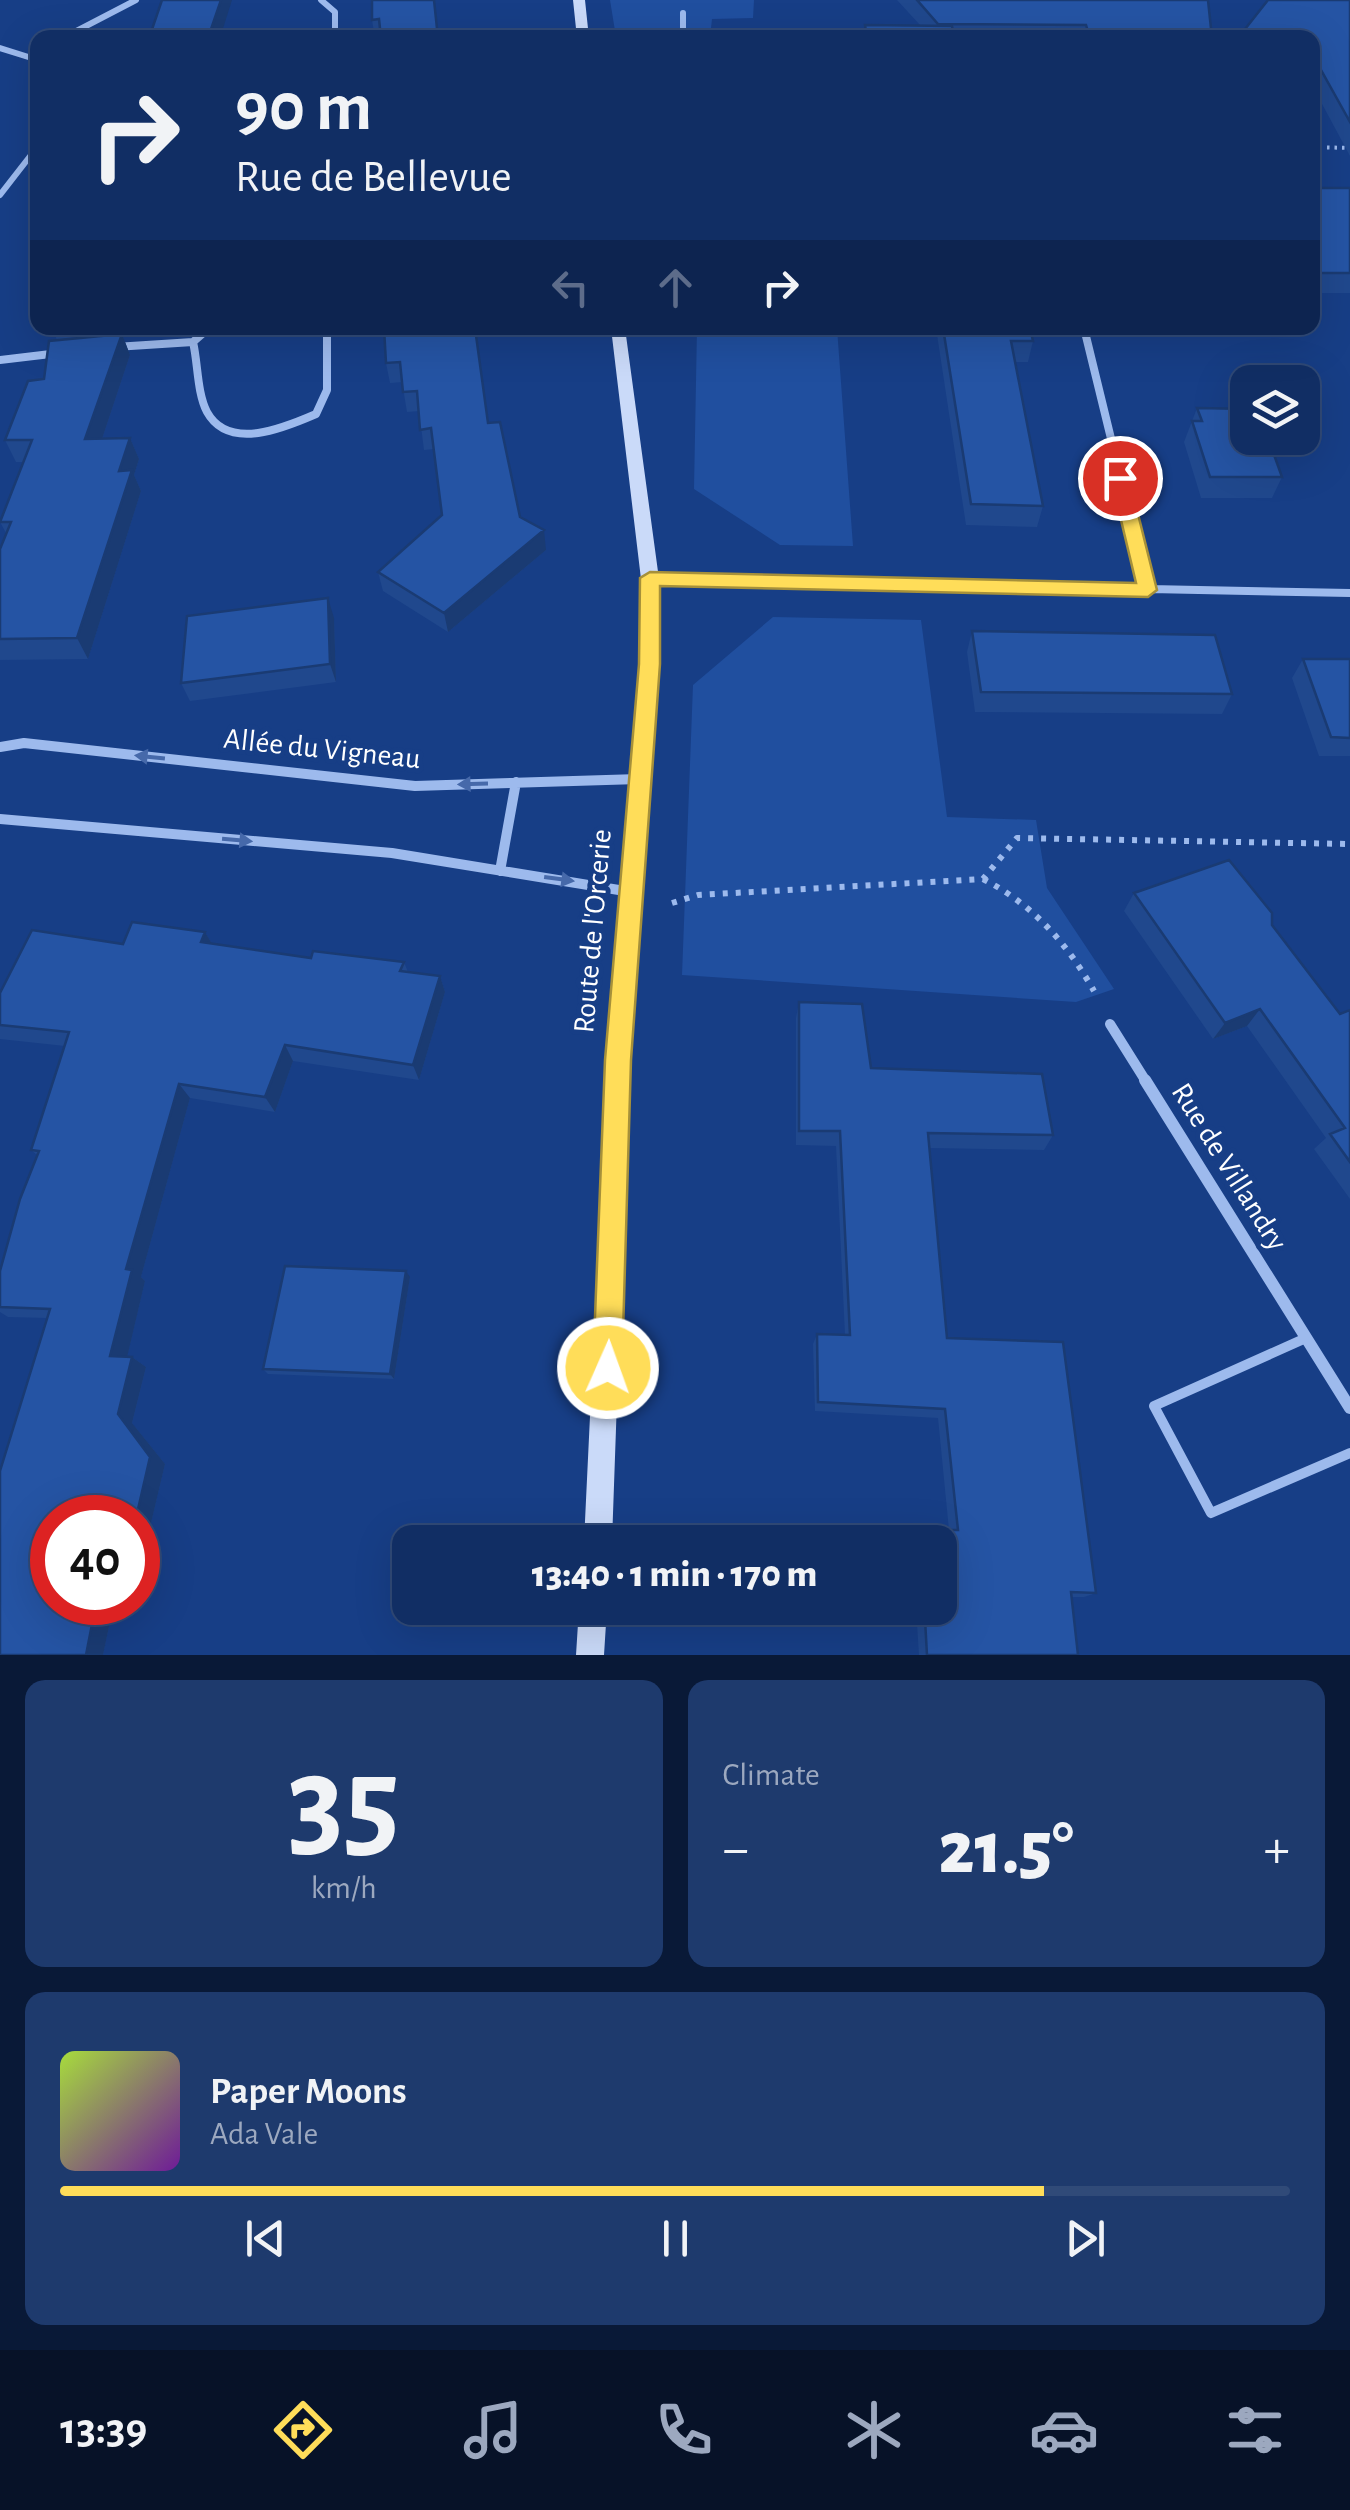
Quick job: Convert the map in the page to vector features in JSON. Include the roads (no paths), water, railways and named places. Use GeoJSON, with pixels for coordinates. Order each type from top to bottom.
{"type":"FeatureCollection","features":[{"type":"Feature","properties":{"kind":"street"},"geometry":{"type":"LineString","coordinates":[[78,30],[136,0]]}},
{"type":"Feature","properties":{"kind":"street"},"geometry":{"type":"LineString","coordinates":[[321,0],[334,12],[335,30]]}},
{"type":"Feature","properties":{"kind":"street"},"geometry":{"type":"LineString","coordinates":[[579,0],[583,30]]}},
{"type":"Feature","properties":{"kind":"street"},"geometry":{"type":"LineString","coordinates":[[683,30],[684,13]]}},
{"type":"Feature","properties":{"kind":"street"},"geometry":{"type":"LineString","coordinates":[[0,48],[29,56]]}},
{"type":"Feature","properties":{"kind":"street"},"geometry":{"type":"LineString","coordinates":[[0,195],[30,156]]}},
{"type":"Feature","properties":{"kind":"street"},"geometry":{"type":"LineString","coordinates":[[97,349],[193,342],[201,335]]}},
{"type":"Feature","properties":{"kind":"street"},"geometry":{"type":"LineString","coordinates":[[193,342],[207,412],[231,432],[272,433],[316,414],[326,390],[326,335]]}},
{"type":"Feature","properties":{"kind":"street","name":"Route de l'Orcerie"},"geometry":{"type":"LineString","coordinates":[[599,1525],[618,1060],[649,664],[650,578],[619,335]]}},
{"type":"Feature","properties":{"kind":"street"},"geometry":{"type":"LineString","coordinates":[[1086,335],[1148,590]]}},
{"type":"Feature","properties":{"kind":"street"},"geometry":{"type":"LineString","coordinates":[[0,360],[77,352]]}},
{"type":"Feature","properties":{"kind":"street"},"geometry":{"type":"LineString","coordinates":[[650,578],[1350,594]]}},
{"type":"Feature","properties":{"kind":"street","name":"Allée du Vigneau"},"geometry":{"type":"LineString","coordinates":[[0,747],[24,744],[414,786],[640,779]]}},
{"type":"Feature","properties":{"kind":"street"},"geometry":{"type":"LineString","coordinates":[[500,871],[516,782]]}},
{"type":"Feature","properties":{"kind":"street"},"geometry":{"type":"LineString","coordinates":[[0,819],[392,853],[631,892]]}},
{"type":"Feature","properties":{"kind":"street","name":"Rue de Villandry"},"geometry":{"type":"LineString","coordinates":[[1110,1024],[1350,1408]]}},
{"type":"Feature","properties":{"kind":"street"},"geometry":{"type":"LineString","coordinates":[[590,1655],[592,1625]]}},
{"type":"Feature","properties":{"kind":"lane"},"geometry":{"type":"LineString","coordinates":[[1306,1338],[1154,1406],[1211,1513],[1350,1453]]}}]}
